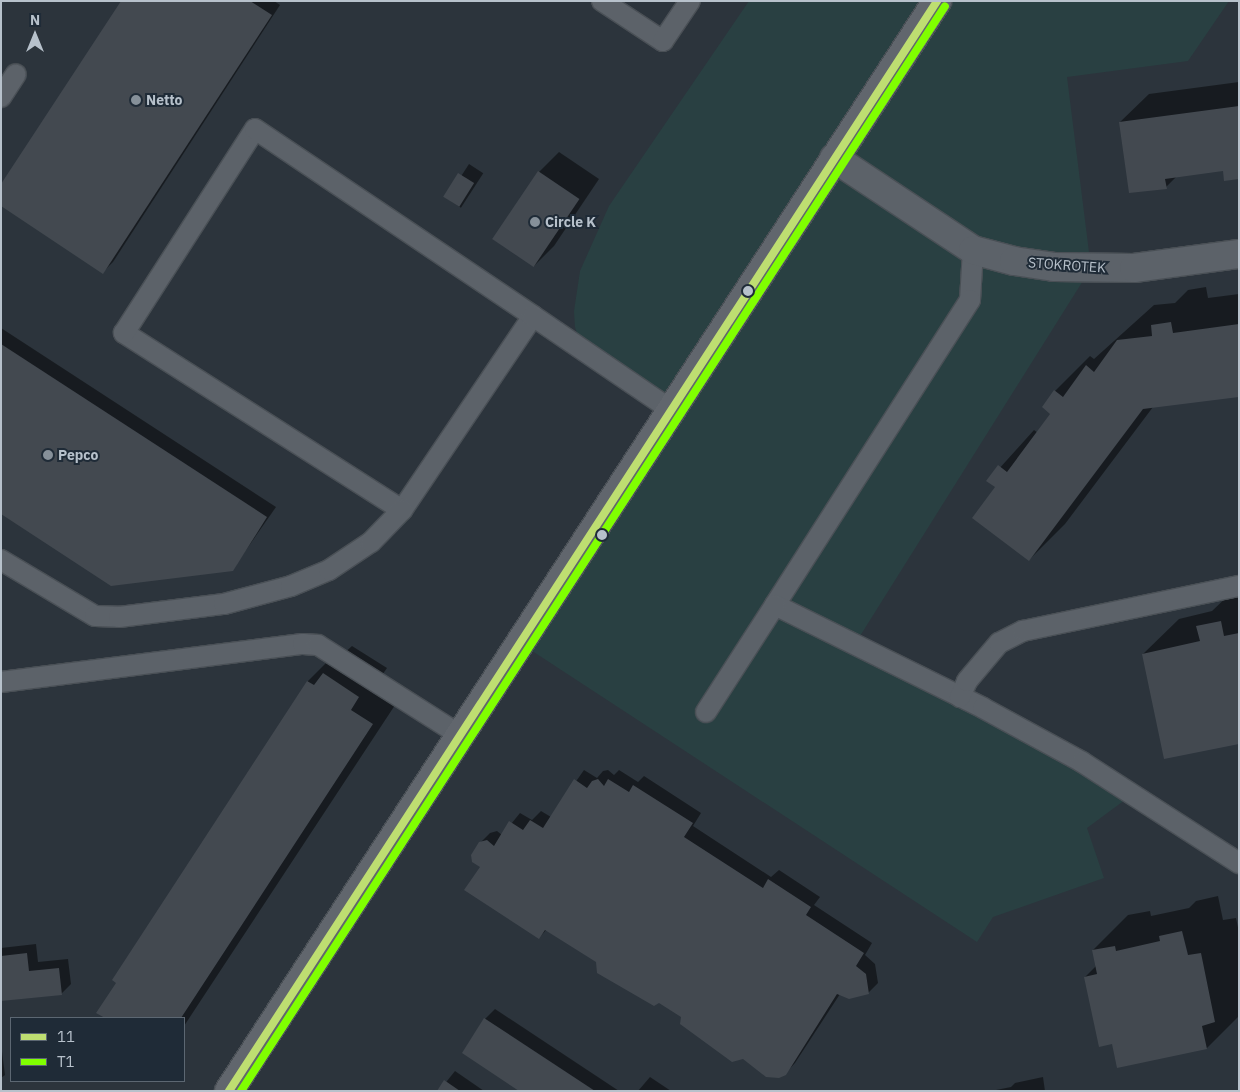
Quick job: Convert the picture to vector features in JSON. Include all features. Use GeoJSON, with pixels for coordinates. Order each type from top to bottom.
{"type":"FeatureCollection","features":[{"type":"Feature","properties":{"kind":"main road"},"geometry":{"type":"LineString","coordinates":[[229,1091],[670,409],[937,1]]}},
{"type":"Feature","properties":{"kind":"street","name":"STOKROTEK"},"geometry":{"type":"LineString","coordinates":[[834,158],[973,250],[1014,261],[1082,268],[1134,268],[1239,254]]}},
{"type":"Feature","properties":{"kind":"lane"},"geometry":{"type":"LineString","coordinates":[[602,1],[663,41],[690,1]]}},
{"type":"Feature","properties":{"kind":"lane"},"geometry":{"type":"LineString","coordinates":[[1,97],[16,74]]}},
{"type":"Feature","properties":{"kind":"lane"},"geometry":{"type":"LineString","coordinates":[[402,510],[124,333],[255,129],[670,409]]}},
{"type":"Feature","properties":{"kind":"lane"},"geometry":{"type":"LineString","coordinates":[[706,712],[970,300],[973,250]]}},
{"type":"Feature","properties":{"kind":"lane"},"geometry":{"type":"LineString","coordinates":[[1,560],[95,616],[119,617],[185,609],[261,596],[329,570],[371,542],[402,510],[534,316]]}},
{"type":"Feature","properties":{"kind":"lane"},"geometry":{"type":"LineString","coordinates":[[960,696],[967,681],[999,643],[1023,631],[1239,586]]}},
{"type":"Feature","properties":{"kind":"lane"},"geometry":{"type":"LineString","coordinates":[[776,605],[960,696],[1082,762],[1239,863]]}},
{"type":"Feature","properties":{"kind":"lane"},"geometry":{"type":"LineString","coordinates":[[1,682],[293,645],[318,646],[460,735]]}},
{"type":"Feature","properties":{"kind":"green space"},"geometry":{"type":"Polygon","coordinates":[[[749,1],[1229,1],[1188,61],[1067,77],[1091,268],[855,644],[1133,794],[1087,828],[1104,878],[993,917],[977,942],[520,643],[670,409],[582,349],[575,327],[574,311],[580,271],[609,206],[749,1]]]}},
{"type":"Feature","properties":{"kind":"building","name":"Netto"},"geometry":{"type":"Polygon","coordinates":[[[121,1],[250,1],[272,15],[103,274],[1,206],[1,184],[121,1]]]}},
{"type":"Feature","properties":{"kind":"building"},"geometry":{"type":"Polygon","coordinates":[[[1239,106],[1239,179],[1224,181],[1223,171],[1165,179],[1167,189],[1129,193],[1119,122],[1239,106]]]}},
{"type":"Feature","properties":{"kind":"building"},"geometry":{"type":"Polygon","coordinates":[[[538,171],[579,199],[534,267],[492,239],[538,171]]]}},
{"type":"Feature","properties":{"kind":"building"},"geometry":{"type":"Polygon","coordinates":[[[458,173],[474,183],[459,207],[443,197],[458,173]]]}},
{"type":"Feature","properties":{"kind":"building"},"geometry":{"type":"Polygon","coordinates":[[[1171,322],[1173,333],[1239,324],[1239,397],[1143,409],[1029,561],[972,518],[995,487],[986,481],[998,465],[1007,472],[1050,414],[1042,407],[1054,390],[1063,397],[1086,365],[1094,372],[1117,340],[1152,336],[1151,325],[1171,322]]]}},
{"type":"Feature","properties":{"kind":"building"},"geometry":{"type":"Polygon","coordinates":[[[1,344],[267,517],[233,571],[111,586],[1,514],[1,344]]]}},
{"type":"Feature","properties":{"kind":"building"},"geometry":{"type":"Polygon","coordinates":[[[1221,621],[1224,636],[1239,633],[1239,744],[1164,759],[1142,654],[1200,641],[1196,626],[1221,621]]]}},
{"type":"Feature","properties":{"kind":"building"},"geometry":{"type":"Polygon","coordinates":[[[323,673],[359,697],[351,710],[373,724],[182,1017],[103,1017],[96,1013],[116,983],[112,980],[307,681],[314,685],[323,673]]]}},
{"type":"Feature","properties":{"kind":"building"},"geometry":{"type":"Polygon","coordinates":[[[574,779],[587,788],[592,781],[598,779],[604,786],[608,779],[629,792],[633,785],[693,823],[684,837],[763,888],[768,879],[811,907],[806,915],[864,953],[856,966],[866,974],[869,994],[849,999],[837,994],[786,1075],[779,1078],[766,1077],[743,1059],[732,1062],[680,1024],[681,1017],[659,1003],[654,1006],[597,973],[596,962],[545,930],[539,939],[464,890],[480,867],[472,862],[471,855],[479,842],[487,840],[494,846],[509,821],[523,830],[530,820],[543,828],[574,779]]]}},
{"type":"Feature","properties":{"kind":"building"},"geometry":{"type":"Polygon","coordinates":[[[1182,931],[1188,955],[1201,953],[1215,1022],[1202,1026],[1207,1049],[1117,1068],[1112,1044],[1099,1047],[1084,977],[1097,974],[1092,950],[1115,946],[1116,951],[1160,941],[1159,936],[1182,931]]]}},
{"type":"Feature","properties":{"kind":"building"},"geometry":{"type":"Polygon","coordinates":[[[27,953],[29,971],[59,968],[62,995],[1,1001],[1,956],[27,953]]]}},
{"type":"Feature","properties":{"kind":"building"},"geometry":{"type":"Polygon","coordinates":[[[484,1018],[595,1091],[519,1091],[462,1053],[484,1018]]]}},
{"type":"Feature","properties":{"kind":"building"},"geometry":{"type":"Polygon","coordinates":[[[444,1080],[460,1091],[437,1091],[444,1080]]]}},
{"type":"Feature","properties":{"kind":"transit line","name":"11"},"geometry":{"type":"LineString","coordinates":[[229,1091],[937,1]]}},
{"type":"Feature","properties":{"kind":"transit line","name":"T1"},"geometry":{"type":"LineString","coordinates":[[241,1091],[945,6]]}},
{"type":"Feature","properties":{"kind":"place","name":"Netto"},"geometry":{"type":"Point","coordinates":[136,100]}},
{"type":"Feature","properties":{"kind":"place","name":"Circle K"},"geometry":{"type":"Point","coordinates":[535,222]}},
{"type":"Feature","properties":{"kind":"place","name":"Pepco"},"geometry":{"type":"Point","coordinates":[48,455]}}]}
